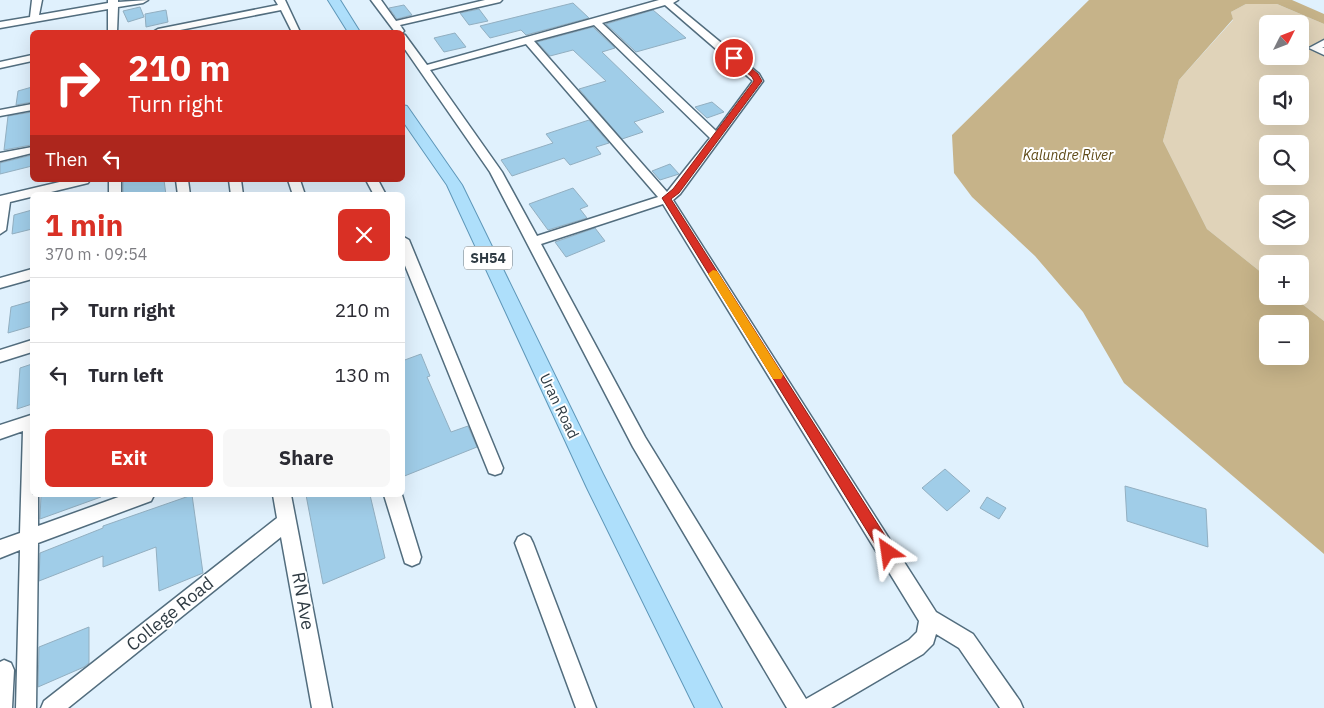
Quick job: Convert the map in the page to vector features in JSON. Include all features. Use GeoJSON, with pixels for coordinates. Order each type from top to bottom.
{"type":"FeatureCollection","features":[{"type":"Feature","properties":{"kind":"main road"},"geometry":{"type":"LineString","coordinates":[[334,0],[353,30]]}},
{"type":"Feature","properties":{"kind":"main road","name":"Uran Road"},"geometry":{"type":"LineString","coordinates":[[405,113],[454,185],[562,414],[709,708]]}},
{"type":"Feature","properties":{"kind":"street"},"geometry":{"type":"LineString","coordinates":[[34,20],[37,0]]}},
{"type":"Feature","properties":{"kind":"street"},"geometry":{"type":"LineString","coordinates":[[0,26],[113,3],[143,0]]}},
{"type":"Feature","properties":{"kind":"street"},"geometry":{"type":"LineString","coordinates":[[376,0],[396,28],[497,0]]}},
{"type":"Feature","properties":{"kind":"street"},"geometry":{"type":"LineString","coordinates":[[424,69],[669,1],[748,68],[758,81],[676,191],[666,198],[532,242]]}},
{"type":"Feature","properties":{"kind":"street"},"geometry":{"type":"LineString","coordinates":[[113,3],[114,30]]}},
{"type":"Feature","properties":{"kind":"street"},"geometry":{"type":"LineString","coordinates":[[167,30],[282,3],[295,30]]}},
{"type":"Feature","properties":{"kind":"street"},"geometry":{"type":"LineString","coordinates":[[596,22],[716,137]]}},
{"type":"Feature","properties":{"kind":"street"},"geometry":{"type":"LineString","coordinates":[[528,40],[666,198],[929,619],[966,641],[1013,708]]}},
{"type":"Feature","properties":{"kind":"street"},"geometry":{"type":"LineString","coordinates":[[405,41],[496,172],[639,442],[799,708]]}},
{"type":"Feature","properties":{"kind":"street"},"geometry":{"type":"LineString","coordinates":[[1324,43],[1314,48],[1324,52]]}},
{"type":"Feature","properties":{"kind":"street"},"geometry":{"type":"LineString","coordinates":[[0,65],[30,58]]}},
{"type":"Feature","properties":{"kind":"street"},"geometry":{"type":"LineString","coordinates":[[0,113],[30,107]]}},
{"type":"Feature","properties":{"kind":"street"},"geometry":{"type":"LineString","coordinates":[[0,157],[30,150]]}},
{"type":"Feature","properties":{"kind":"street"},"geometry":{"type":"LineString","coordinates":[[32,192],[75,182]]}},
{"type":"Feature","properties":{"kind":"street"},"geometry":{"type":"LineString","coordinates":[[0,230],[2,199],[30,193]]}},
{"type":"Feature","properties":{"kind":"street"},"geometry":{"type":"LineString","coordinates":[[405,247],[494,468]]}},
{"type":"Feature","properties":{"kind":"street"},"geometry":{"type":"LineString","coordinates":[[0,283],[30,275]]}},
{"type":"Feature","properties":{"kind":"street"},"geometry":{"type":"LineString","coordinates":[[0,356],[30,347]]}},
{"type":"Feature","properties":{"kind":"street"},"geometry":{"type":"LineString","coordinates":[[0,432],[30,422],[26,708]]}},
{"type":"Feature","properties":{"kind":"street"},"geometry":{"type":"LineString","coordinates":[[0,549],[140,497]]}},
{"type":"Feature","properties":{"kind":"street","name":"RN Ave"},"geometry":{"type":"LineString","coordinates":[[282,497],[322,708]]}},
{"type":"Feature","properties":{"kind":"street"},"geometry":{"type":"LineString","coordinates":[[394,497],[412,557]]}},
{"type":"Feature","properties":{"kind":"street","name":"College Road"},"geometry":{"type":"LineString","coordinates":[[51,708],[288,520]]}},
{"type":"Feature","properties":{"kind":"street"},"geometry":{"type":"LineString","coordinates":[[524,543],[586,708]]}},
{"type":"Feature","properties":{"kind":"street"},"geometry":{"type":"LineString","coordinates":[[811,708],[916,647],[926,637],[929,619]]}},
{"type":"Feature","properties":{"kind":"street"},"geometry":{"type":"LineString","coordinates":[[2,708],[2,671],[27,661]]}},
{"type":"Feature","properties":{"kind":"shaded area"},"geometry":{"type":"Polygon","coordinates":[[[1246,4],[1277,4],[1303,15],[1259,15],[1259,65],[1309,65],[1309,18],[1324,24],[1324,321],[1304,305],[1309,305],[1309,255],[1259,255],[1259,271],[1207,229],[1163,141],[1179,80],[1233,20],[1231,12],[1246,4]]]}},
{"type":"Feature","properties":{"kind":"water","name":"Kalundre River"},"geometry":{"type":"Polygon","coordinates":[[[1089,0],[1292,0],[1324,14],[1324,24],[1309,18],[1309,15],[1303,15],[1277,4],[1246,4],[1231,12],[1233,19],[1179,80],[1163,141],[1207,229],[1259,271],[1259,305],[1304,305],[1324,321],[1324,554],[1124,383],[1083,312],[1035,256],[972,197],[954,173],[952,135],[1089,0]]]}},
{"type":"Feature","properties":{"kind":"building"},"geometry":{"type":"Polygon","coordinates":[[[573,3],[589,18],[526,35],[521,30],[490,38],[480,26],[573,3]]]}},
{"type":"Feature","properties":{"kind":"building"},"geometry":{"type":"Polygon","coordinates":[[[404,5],[412,15],[397,19],[389,8],[404,5]]]}},
{"type":"Feature","properties":{"kind":"building"},"geometry":{"type":"Polygon","coordinates":[[[140,7],[144,17],[128,22],[123,11],[140,7]]]}},
{"type":"Feature","properties":{"kind":"building"},"geometry":{"type":"Polygon","coordinates":[[[479,9],[488,21],[469,25],[460,13],[479,9]]]}},
{"type":"Feature","properties":{"kind":"building"},"geometry":{"type":"Polygon","coordinates":[[[166,10],[168,22],[146,27],[145,14],[166,10]]]}},
{"type":"Feature","properties":{"kind":"building"},"geometry":{"type":"Polygon","coordinates":[[[653,10],[686,38],[636,52],[606,24],[653,10]]]}},
{"type":"Feature","properties":{"kind":"building"},"geometry":{"type":"Polygon","coordinates":[[[593,27],[615,48],[602,52],[664,112],[634,122],[643,132],[622,139],[579,89],[606,81],[573,50],[550,56],[537,42],[593,27]]]}},
{"type":"Feature","properties":{"kind":"building"},"geometry":{"type":"Polygon","coordinates":[[[455,33],[466,47],[444,52],[434,38],[455,33]]]}},
{"type":"Feature","properties":{"kind":"building"},"geometry":{"type":"Polygon","coordinates":[[[30,88],[30,102],[16,105],[18,91],[30,88]]]}},
{"type":"Feature","properties":{"kind":"building"},"geometry":{"type":"Polygon","coordinates":[[[712,102],[724,112],[707,118],[695,107],[712,102]]]}},
{"type":"Feature","properties":{"kind":"building"},"geometry":{"type":"Polygon","coordinates":[[[30,112],[30,145],[4,150],[8,116],[30,112]]]}},
{"type":"Feature","properties":{"kind":"building"},"geometry":{"type":"Polygon","coordinates":[[[589,120],[609,143],[596,147],[601,154],[570,165],[564,158],[512,176],[501,160],[553,143],[546,134],[589,120]]]}},
{"type":"Feature","properties":{"kind":"building"},"geometry":{"type":"Polygon","coordinates":[[[30,156],[30,166],[0,174],[0,163],[30,156]]]}},
{"type":"Feature","properties":{"kind":"building"},"geometry":{"type":"Polygon","coordinates":[[[670,164],[679,174],[660,180],[652,171],[670,164]]]}},
{"type":"Feature","properties":{"kind":"building"},"geometry":{"type":"Polygon","coordinates":[[[123,182],[164,182],[166,192],[123,192],[123,182]]]}},
{"type":"Feature","properties":{"kind":"building"},"geometry":{"type":"Polygon","coordinates":[[[573,188],[588,206],[580,209],[587,218],[548,230],[529,204],[573,188]]]}},
{"type":"Feature","properties":{"kind":"building"},"geometry":{"type":"Polygon","coordinates":[[[30,211],[30,230],[12,234],[14,215],[30,211]]]}},
{"type":"Feature","properties":{"kind":"building"},"geometry":{"type":"Polygon","coordinates":[[[595,228],[605,241],[566,257],[555,242],[595,228]]]}},
{"type":"Feature","properties":{"kind":"building"},"geometry":{"type":"Polygon","coordinates":[[[30,302],[30,327],[8,333],[11,307],[30,302]]]}},
{"type":"Feature","properties":{"kind":"building"},"geometry":{"type":"Polygon","coordinates":[[[421,354],[430,376],[427,377],[451,432],[468,426],[477,447],[405,476],[405,360],[421,354]]]}},
{"type":"Feature","properties":{"kind":"building"},"geometry":{"type":"Polygon","coordinates":[[[30,365],[30,405],[17,409],[20,368],[30,365]]]}},
{"type":"Feature","properties":{"kind":"building"},"geometry":{"type":"Polygon","coordinates":[[[945,469],[970,491],[947,511],[922,488],[945,469]]]}},
{"type":"Feature","properties":{"kind":"building"},"geometry":{"type":"Polygon","coordinates":[[[1125,486],[1206,509],[1208,547],[1127,521],[1125,486]]]}},
{"type":"Feature","properties":{"kind":"building"},"geometry":{"type":"Polygon","coordinates":[[[41,497],[101,497],[40,519],[41,497]]]}},
{"type":"Feature","properties":{"kind":"building"},"geometry":{"type":"Polygon","coordinates":[[[186,497],[192,497],[203,573],[159,591],[156,547],[103,567],[103,556],[39,581],[40,553],[103,528],[103,526],[186,497]]]}},
{"type":"Feature","properties":{"kind":"building"},"geometry":{"type":"Polygon","coordinates":[[[306,497],[370,497],[385,558],[323,584],[306,497]]]}},
{"type":"Feature","properties":{"kind":"building"},"geometry":{"type":"Polygon","coordinates":[[[987,497],[1006,508],[999,519],[980,508],[987,497]]]}},
{"type":"Feature","properties":{"kind":"building"},"geometry":{"type":"Polygon","coordinates":[[[89,627],[89,663],[38,687],[39,647],[89,627]]]}},
{"type":"Feature","properties":{"kind":"slow traffic"},"geometry":{"type":"LineString","coordinates":[[713,274],[777,375]]}},
{"type":"Feature","properties":{"kind":"route"},"geometry":{"type":"LineString","coordinates":[[734,58],[748,68],[758,81],[676,191],[666,198],[888,552]]}}]}
